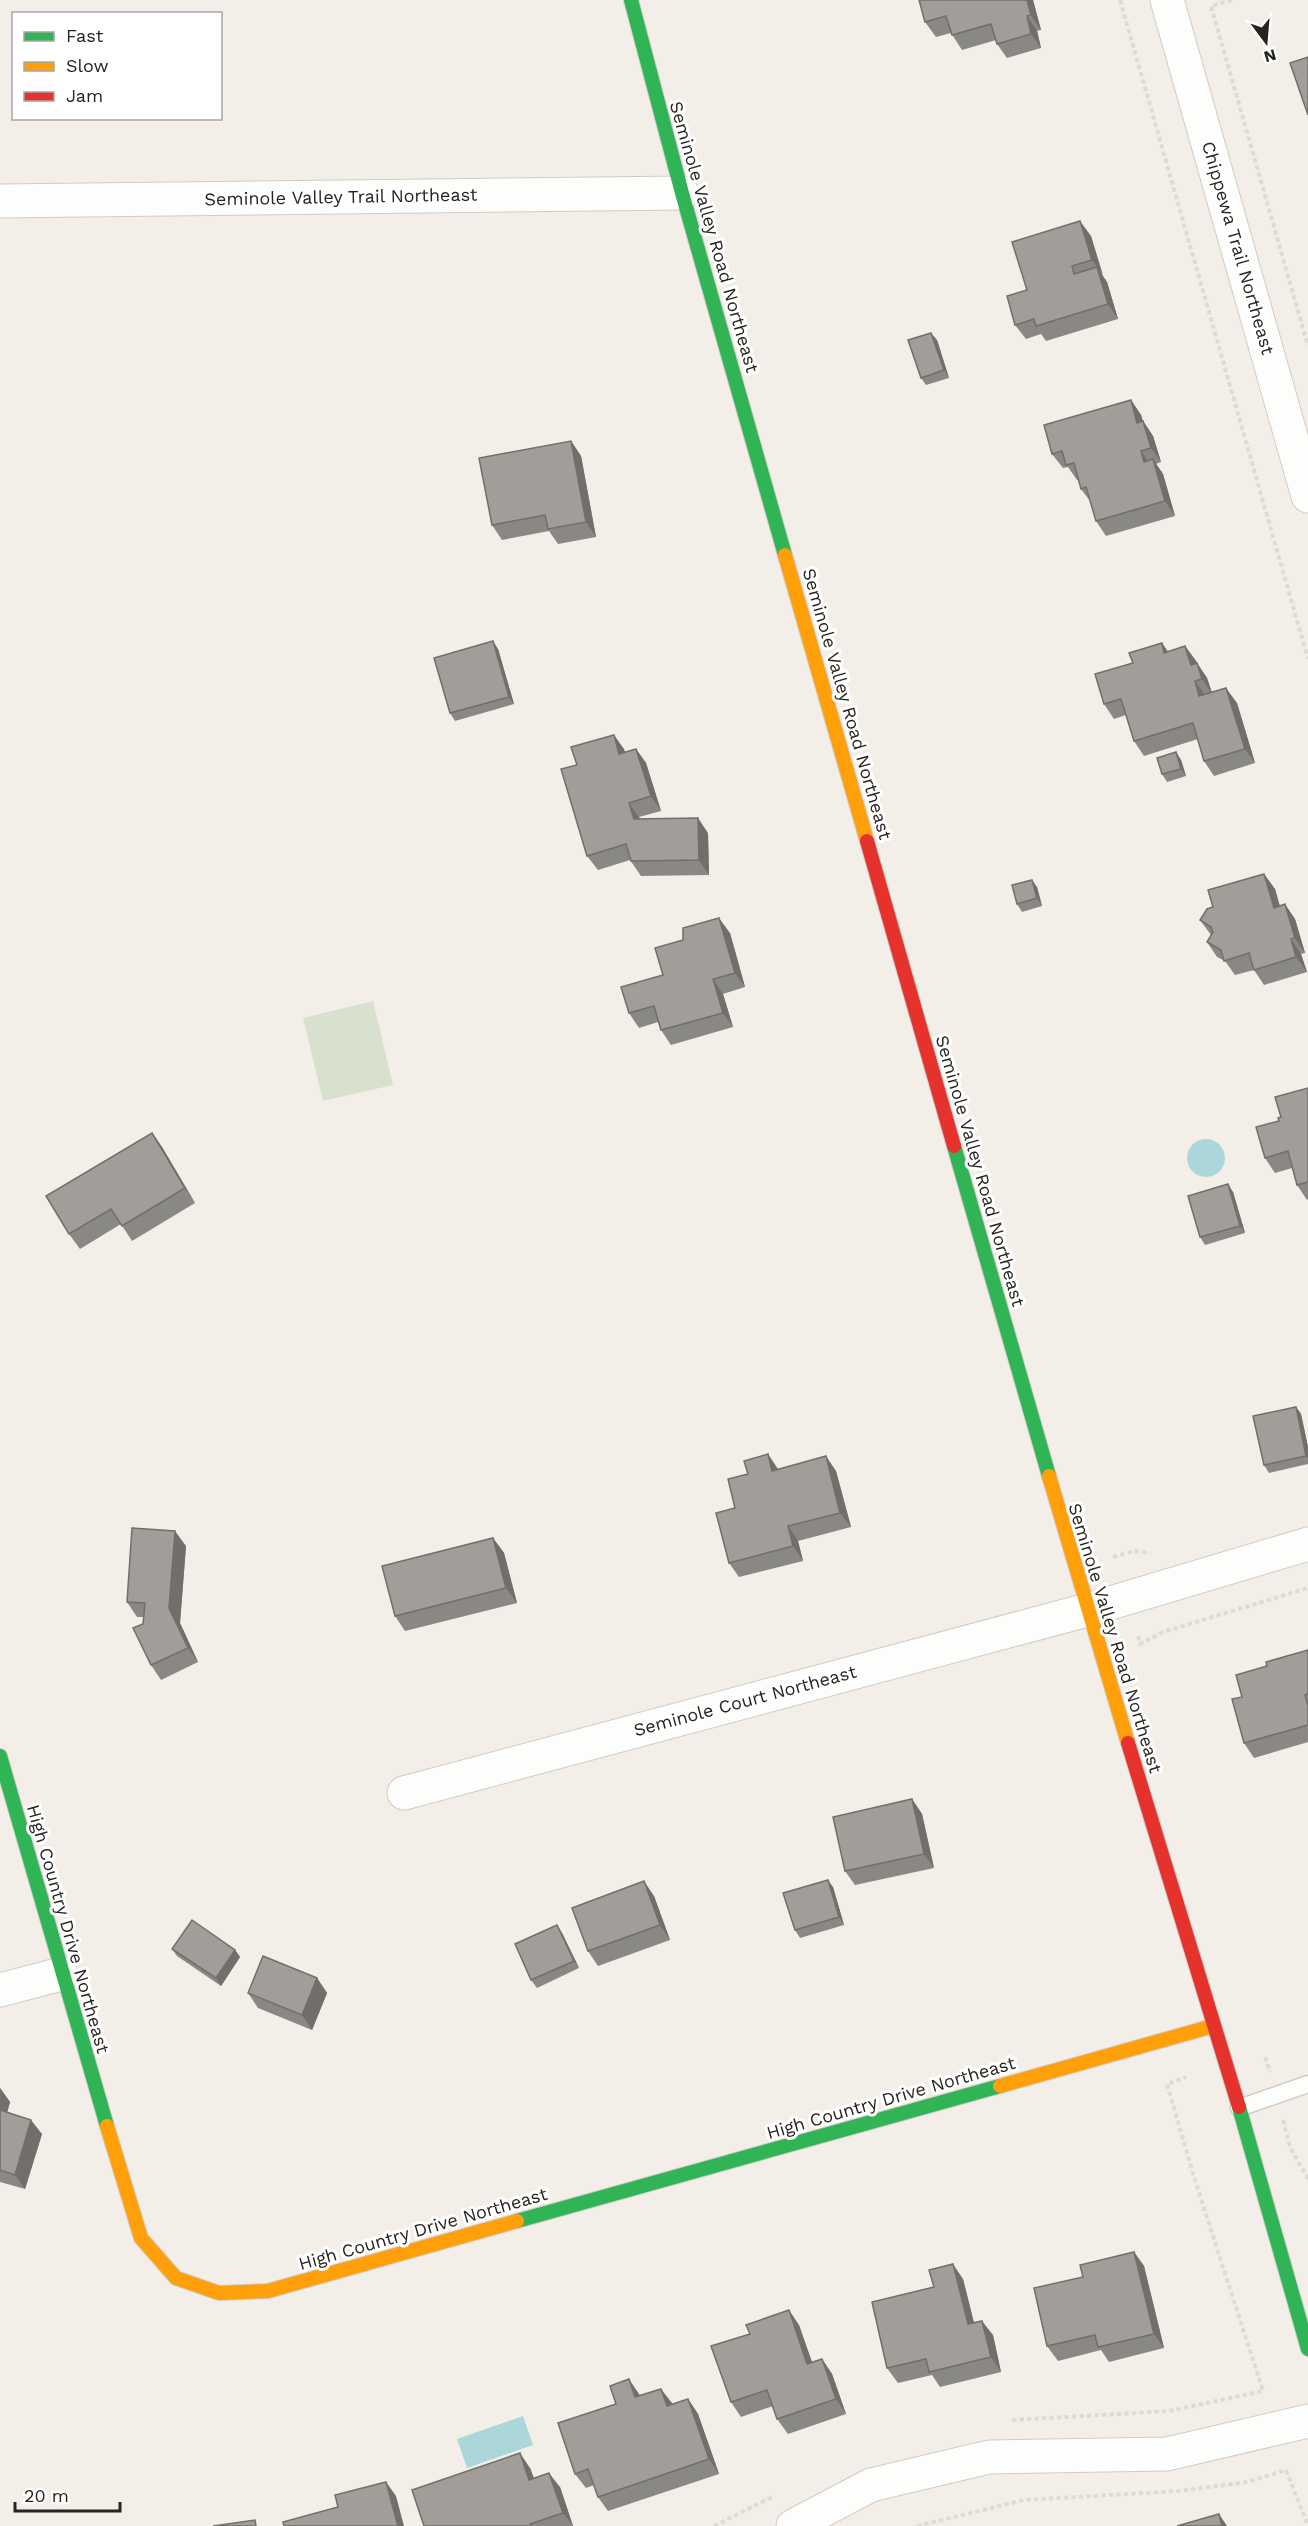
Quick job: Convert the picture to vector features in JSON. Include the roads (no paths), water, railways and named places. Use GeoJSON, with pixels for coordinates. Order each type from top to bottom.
{"type":"FeatureCollection","features":[{"type":"Feature","properties":{"kind":"street","name":"Seminole Valley Road Northeast"},"geometry":{"type":"LineString","coordinates":[[631,0],[682,193],[1087,1610],[1239,2108],[1308,2349]]}},
{"type":"Feature","properties":{"kind":"street","name":"Chippewa Trail Northeast"},"geometry":{"type":"LineString","coordinates":[[1167,0],[1308,496]]}},
{"type":"Feature","properties":{"kind":"street","name":"Seminole Valley Trail Northeast"},"geometry":{"type":"LineString","coordinates":[[0,201],[682,193]]}},
{"type":"Feature","properties":{"kind":"street","name":"Seminole Court Northeast"},"geometry":{"type":"LineString","coordinates":[[404,1793],[1087,1610],[1308,1544]]}},
{"type":"Feature","properties":{"kind":"street","name":"High Country Drive Northeast"},"geometry":{"type":"LineString","coordinates":[[0,1756],[61,1974],[141,2238],[176,2278],[219,2293],[268,2290],[1213,2026]]}},
{"type":"Feature","properties":{"kind":"street"},"geometry":{"type":"LineString","coordinates":[[0,1990],[61,1974]]}},
{"type":"Feature","properties":{"kind":"street"},"geometry":{"type":"LineString","coordinates":[[793,2526],[871,2485],[989,2457],[1167,2454],[1308,2421]]}},
{"type":"Feature","properties":{"kind":"lane"},"geometry":{"type":"LineString","coordinates":[[1239,2108],[1308,2084]]}},
{"type":"Feature","properties":{"kind":"water"},"geometry":{"type":"Polygon","coordinates":[[[1206,1139],[1219,1145],[1225,1158],[1219,1171],[1206,1177],[1193,1171],[1187,1158],[1193,1145],[1206,1139]]]}},
{"type":"Feature","properties":{"kind":"water"},"geometry":{"type":"Polygon","coordinates":[[[523,2416],[533,2445],[467,2468],[457,2439],[523,2416]]]}}]}
